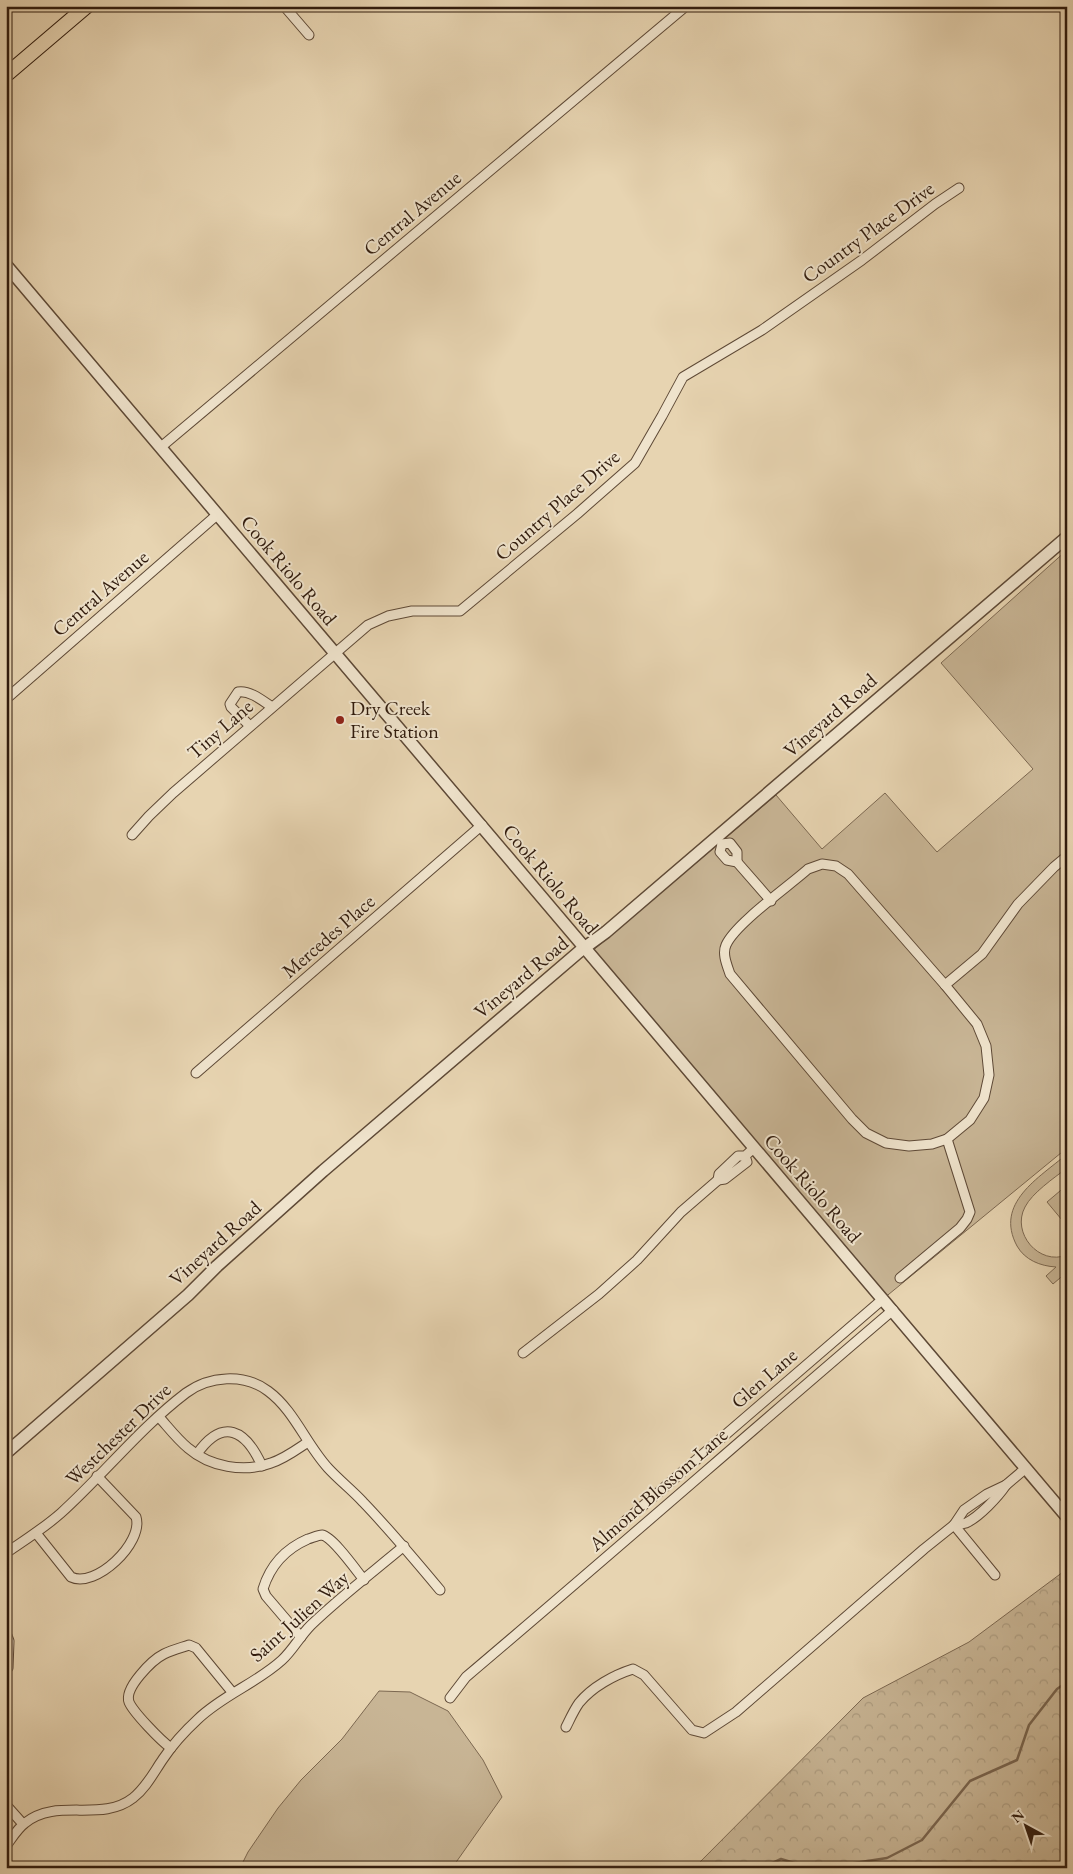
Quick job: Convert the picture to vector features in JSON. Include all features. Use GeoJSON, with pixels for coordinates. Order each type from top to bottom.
{"type":"FeatureCollection","features":[{"type":"Feature","properties":{"kind":"main road"},"geometry":{"type":"LineString","coordinates":[[6,75],[81,8]]}},
{"type":"Feature","properties":{"kind":"street"},"geometry":{"type":"LineString","coordinates":[[284,6],[309,35]]}},
{"type":"Feature","properties":{"kind":"street","name":"Central Avenue"},"geometry":{"type":"LineString","coordinates":[[161,447],[686,6]]}},
{"type":"Feature","properties":{"kind":"street","name":"Country Place Drive"},"geometry":{"type":"LineString","coordinates":[[336,653],[368,625],[388,616],[412,611],[460,611],[577,514],[634,463],[683,377],[762,330],[862,260],[935,204],[960,188]]}},
{"type":"Feature","properties":{"kind":"street","name":"Cook Riolo Road"},"geometry":{"type":"LineString","coordinates":[[6,265],[586,948],[750,1152],[893,1310],[1067,1517]]}},
{"type":"Feature","properties":{"kind":"street","name":"Central Avenue"},"geometry":{"type":"LineString","coordinates":[[6,699],[218,514]]}},
{"type":"Feature","properties":{"kind":"street","name":"Vineyard Road"},"geometry":{"type":"LineString","coordinates":[[6,1452],[188,1295],[217,1266],[323,1171],[586,948],[719,841],[1067,537]]}},
{"type":"Feature","properties":{"kind":"street","name":"Tiny Lane"},"geometry":{"type":"LineString","coordinates":[[132,835],[173,793],[336,653]]}},
{"type":"Feature","properties":{"kind":"street"},"geometry":{"type":"LineString","coordinates":[[250,726],[231,707],[230,704],[238,692],[245,691],[272,707]]}},
{"type":"Feature","properties":{"kind":"street","name":"Mercedes Place"},"geometry":{"type":"LineString","coordinates":[[196,1073],[482,825]]}},
{"type":"Feature","properties":{"kind":"street"},"geometry":{"type":"LineString","coordinates":[[719,841],[730,843],[737,852],[737,862],[771,901]]}},
{"type":"Feature","properties":{"kind":"street"},"geometry":{"type":"LineString","coordinates":[[945,985],[982,954],[1018,904],[1066,857]]}},
{"type":"Feature","properties":{"kind":"street"},"geometry":{"type":"LineString","coordinates":[[822,864],[836,866],[848,874],[977,1024],[986,1046],[989,1075],[984,1098],[970,1120],[947,1139],[932,1144],[910,1146],[886,1143],[866,1132],[852,1119],[730,974],[725,961],[725,946],[734,931],[771,901],[808,869],[822,864]]}},
{"type":"Feature","properties":{"kind":"street"},"geometry":{"type":"LineString","coordinates":[[900,1278],[960,1228],[970,1212],[947,1139]]}},
{"type":"Feature","properties":{"kind":"street"},"geometry":{"type":"LineString","coordinates":[[523,1354],[599,1294],[637,1260],[681,1212],[718,1180],[719,1174],[732,1168],[738,1156],[750,1152]]}},
{"type":"Feature","properties":{"kind":"street","name":"Glen Lane"},"geometry":{"type":"LineString","coordinates":[[623,1523],[883,1299]]}},
{"type":"Feature","properties":{"kind":"street","name":"Almond Blossom Lane"},"geometry":{"type":"LineString","coordinates":[[450,1698],[466,1677],[893,1310]]}},
{"type":"Feature","properties":{"kind":"street","name":"Westchester Drive"},"geometry":{"type":"LineString","coordinates":[[6,1553],[61,1513],[123,1449],[187,1392],[201,1384],[217,1380],[242,1380],[267,1390],[280,1402],[328,1468],[362,1500],[404,1546],[440,1590]]}},
{"type":"Feature","properties":{"kind":"street"},"geometry":{"type":"LineString","coordinates":[[159,1417],[181,1441],[197,1454],[216,1464],[227,1466],[239,1468],[262,1466],[285,1457],[308,1442]]}},
{"type":"Feature","properties":{"kind":"street"},"geometry":{"type":"LineString","coordinates":[[197,1454],[209,1439],[216,1434],[236,1433],[244,1437],[252,1446],[262,1466]]}},
{"type":"Feature","properties":{"kind":"street"},"geometry":{"type":"LineString","coordinates":[[566,1727],[580,1702],[598,1687],[619,1674],[633,1669],[644,1675],[692,1730],[704,1732],[736,1712],[954,1525],[966,1523],[977,1515],[1000,1495],[1006,1484],[1026,1468]]}},
{"type":"Feature","properties":{"kind":"street"},"geometry":{"type":"LineString","coordinates":[[36,1533],[71,1577],[76,1580],[83,1580],[98,1574],[113,1564],[125,1551],[134,1536],[138,1524],[136,1517],[97,1476]]}},
{"type":"Feature","properties":{"kind":"street"},"geometry":{"type":"LineString","coordinates":[[954,1525],[995,1575]]}},
{"type":"Feature","properties":{"kind":"street"},"geometry":{"type":"LineString","coordinates":[[301,1636],[262,1589],[266,1576],[280,1558],[302,1542],[322,1535],[330,1540],[364,1580]]}},
{"type":"Feature","properties":{"kind":"street","name":"Saint Julien Way"},"geometry":{"type":"LineString","coordinates":[[24,1824],[50,1811],[64,1809],[91,1811],[122,1805],[141,1790],[170,1748],[199,1718],[232,1692],[265,1673],[283,1659],[301,1636],[318,1619],[404,1546]]}},
{"type":"Feature","properties":{"kind":"street"},"geometry":{"type":"LineString","coordinates":[[6,1633],[9,1641],[8,1668]]}},
{"type":"Feature","properties":{"kind":"street"},"geometry":{"type":"LineString","coordinates":[[170,1748],[130,1703],[128,1697],[140,1675],[150,1664],[162,1655],[189,1645],[196,1648],[232,1692]]}},
{"type":"Feature","properties":{"kind":"street"},"geometry":{"type":"LineString","coordinates":[[6,1805],[24,1824],[6,1846]]}},
{"type":"Feature","properties":{"kind":"green space"},"geometry":{"type":"Polygon","coordinates":[[[1067,550],[1067,1148],[883,1299],[590,953],[776,795],[822,849],[885,793],[937,852],[1033,769],[941,663],[1067,550]]]}},
{"type":"Feature","properties":{"kind":"green space"},"geometry":{"type":"Polygon","coordinates":[[[1067,1154],[1067,1168],[1033,1196],[1025,1207],[1022,1217],[1025,1237],[1038,1252],[1047,1256],[1067,1255],[1067,1272],[1053,1284],[1046,1276],[1056,1267],[1029,1259],[1020,1251],[1011,1231],[1011,1217],[1015,1204],[1023,1193],[1033,1182],[1067,1154]]]}},
{"type":"Feature","properties":{"kind":"green space"},"geometry":{"type":"Polygon","coordinates":[[[1067,1185],[1067,1226],[1047,1202],[1067,1185]]]}},
{"type":"Feature","properties":{"kind":"green space"},"geometry":{"type":"Polygon","coordinates":[[[1067,1569],[1067,1858],[1054,1868],[694,1868],[863,1698],[969,1642],[1067,1569]]]}},
{"type":"Feature","properties":{"kind":"green space"},"geometry":{"type":"Polygon","coordinates":[[[379,1691],[410,1692],[448,1711],[483,1760],[502,1797],[452,1868],[240,1868],[248,1852],[278,1808],[301,1780],[342,1739],[379,1691]]]}},
{"type":"Feature","properties":{"kind":"waterway"},"geometry":{"type":"LineString","coordinates":[[822,1868],[887,1858],[922,1840],[970,1781],[1017,1760],[1029,1725],[1057,1689],[1067,1682]]}},
{"type":"Feature","properties":{"kind":"waterway"},"geometry":{"type":"LineString","coordinates":[[762,1868],[781,1859],[811,1868]]}},
{"type":"Feature","properties":{"kind":"place","name":"Dry Creek Fire Station"},"geometry":{"type":"Point","coordinates":[340,720]}}]}
